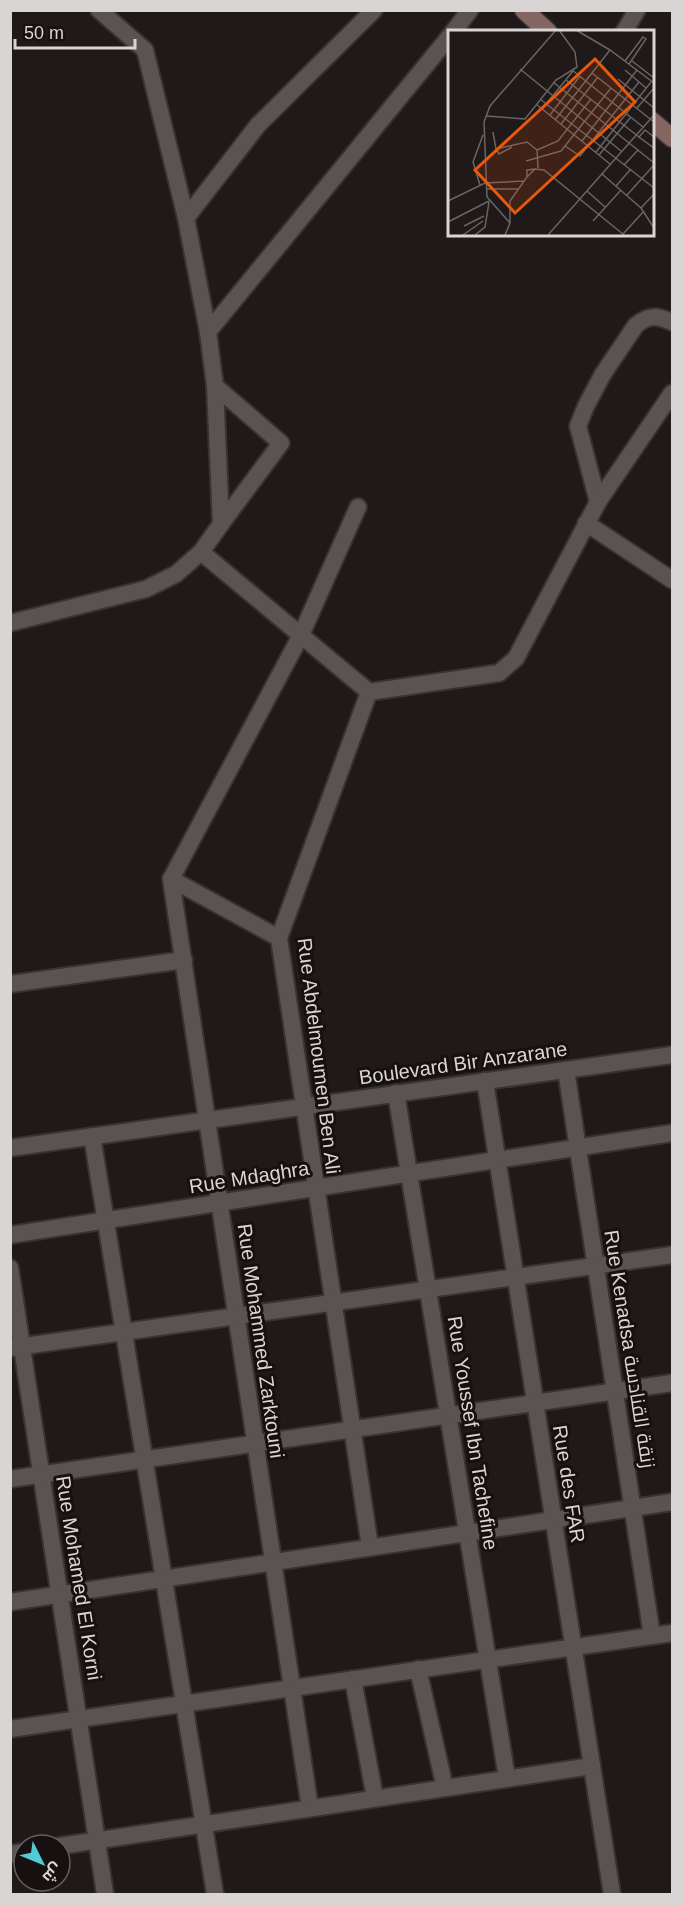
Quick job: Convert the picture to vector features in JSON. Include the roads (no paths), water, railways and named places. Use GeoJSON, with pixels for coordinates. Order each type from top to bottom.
{"type":"FeatureCollection","features":[{"type":"Feature","properties":{"kind":"street"},"geometry":{"type":"LineString","coordinates":[[99,10],[145,50],[186,218],[208,332],[215,386],[221,524]]}},
{"type":"Feature","properties":{"kind":"street"},"geometry":{"type":"LineString","coordinates":[[186,218],[258,125],[374,10]]}},
{"type":"Feature","properties":{"kind":"street"},"geometry":{"type":"LineString","coordinates":[[455,30],[470,10]]}},
{"type":"Feature","properties":{"kind":"street"},"geometry":{"type":"LineString","coordinates":[[524,10],[546,30]]}},
{"type":"Feature","properties":{"kind":"street"},"geometry":{"type":"LineString","coordinates":[[625,30],[637,10]]}},
{"type":"Feature","properties":{"kind":"street"},"geometry":{"type":"LineString","coordinates":[[208,332],[448,38]]}},
{"type":"Feature","properties":{"kind":"street"},"geometry":{"type":"LineString","coordinates":[[653,123],[672,138]]}},
{"type":"Feature","properties":{"kind":"street"},"geometry":{"type":"LineString","coordinates":[[598,502],[578,426],[586,406],[636,325],[645,318],[655,315],[672,322]]}},
{"type":"Feature","properties":{"kind":"street"},"geometry":{"type":"LineString","coordinates":[[10,623],[146,589],[177,574],[201,552],[280,443],[215,386]]}},
{"type":"Feature","properties":{"kind":"street"},"geometry":{"type":"LineString","coordinates":[[201,552],[369,692],[499,673],[516,658],[528,639],[598,502],[672,393]]}},
{"type":"Feature","properties":{"kind":"street"},"geometry":{"type":"LineString","coordinates":[[279,938],[171,879],[301,635],[358,507]]}},
{"type":"Feature","properties":{"kind":"street"},"geometry":{"type":"LineString","coordinates":[[586,523],[672,580]]}},
{"type":"Feature","properties":{"kind":"street","name":"Rue Abdelmoumen Ben Ali"},"geometry":{"type":"LineString","coordinates":[[369,692],[279,938],[370,1547]]}},
{"type":"Feature","properties":{"kind":"street","name":"Rue Mohammed Zarktouni"},"geometry":{"type":"LineString","coordinates":[[171,879],[310,1808]]}},
{"type":"Feature","properties":{"kind":"street"},"geometry":{"type":"LineString","coordinates":[[10,984],[183,960]]}},
{"type":"Feature","properties":{"kind":"street","name":"Boulevard Bir Anzarane"},"geometry":{"type":"LineString","coordinates":[[10,1148],[672,1054]]}},
{"type":"Feature","properties":{"kind":"street","name":"Rue Kenadsa زنقة القنادسة"},"geometry":{"type":"LineString","coordinates":[[566,1070],[652,1635]]}},
{"type":"Feature","properties":{"kind":"street","name":"Rue des FAR"},"geometry":{"type":"LineString","coordinates":[[485,1081],[612,1894]]}},
{"type":"Feature","properties":{"kind":"street","name":"Rue Youssef Ibn Tachefine"},"geometry":{"type":"LineString","coordinates":[[396,1093],[507,1779]]}},
{"type":"Feature","properties":{"kind":"street","name":"Rue Mdaghra"},"geometry":{"type":"LineString","coordinates":[[10,1235],[672,1132]]}},
{"type":"Feature","properties":{"kind":"street"},"geometry":{"type":"LineString","coordinates":[[92,1136],[215,1894]]}},
{"type":"Feature","properties":{"kind":"street"},"geometry":{"type":"LineString","coordinates":[[16,1347],[672,1255]]}},
{"type":"Feature","properties":{"kind":"street","name":"Rue Mohamed El Korni"},"geometry":{"type":"LineString","coordinates":[[10,1268],[16,1347],[42,1474],[105,1894]]}},
{"type":"Feature","properties":{"kind":"street"},"geometry":{"type":"LineString","coordinates":[[10,1479],[672,1383]]}},
{"type":"Feature","properties":{"kind":"street"},"geometry":{"type":"LineString","coordinates":[[10,1602],[672,1502]]}},
{"type":"Feature","properties":{"kind":"street"},"geometry":{"type":"LineString","coordinates":[[10,1729],[672,1633]]}},
{"type":"Feature","properties":{"kind":"street"},"geometry":{"type":"LineString","coordinates":[[418,1669],[445,1788]]}},
{"type":"Feature","properties":{"kind":"street"},"geometry":{"type":"LineString","coordinates":[[353,1679],[375,1798]]}},
{"type":"Feature","properties":{"kind":"street"},"geometry":{"type":"LineString","coordinates":[[72,1844],[592,1766]]}}]}
